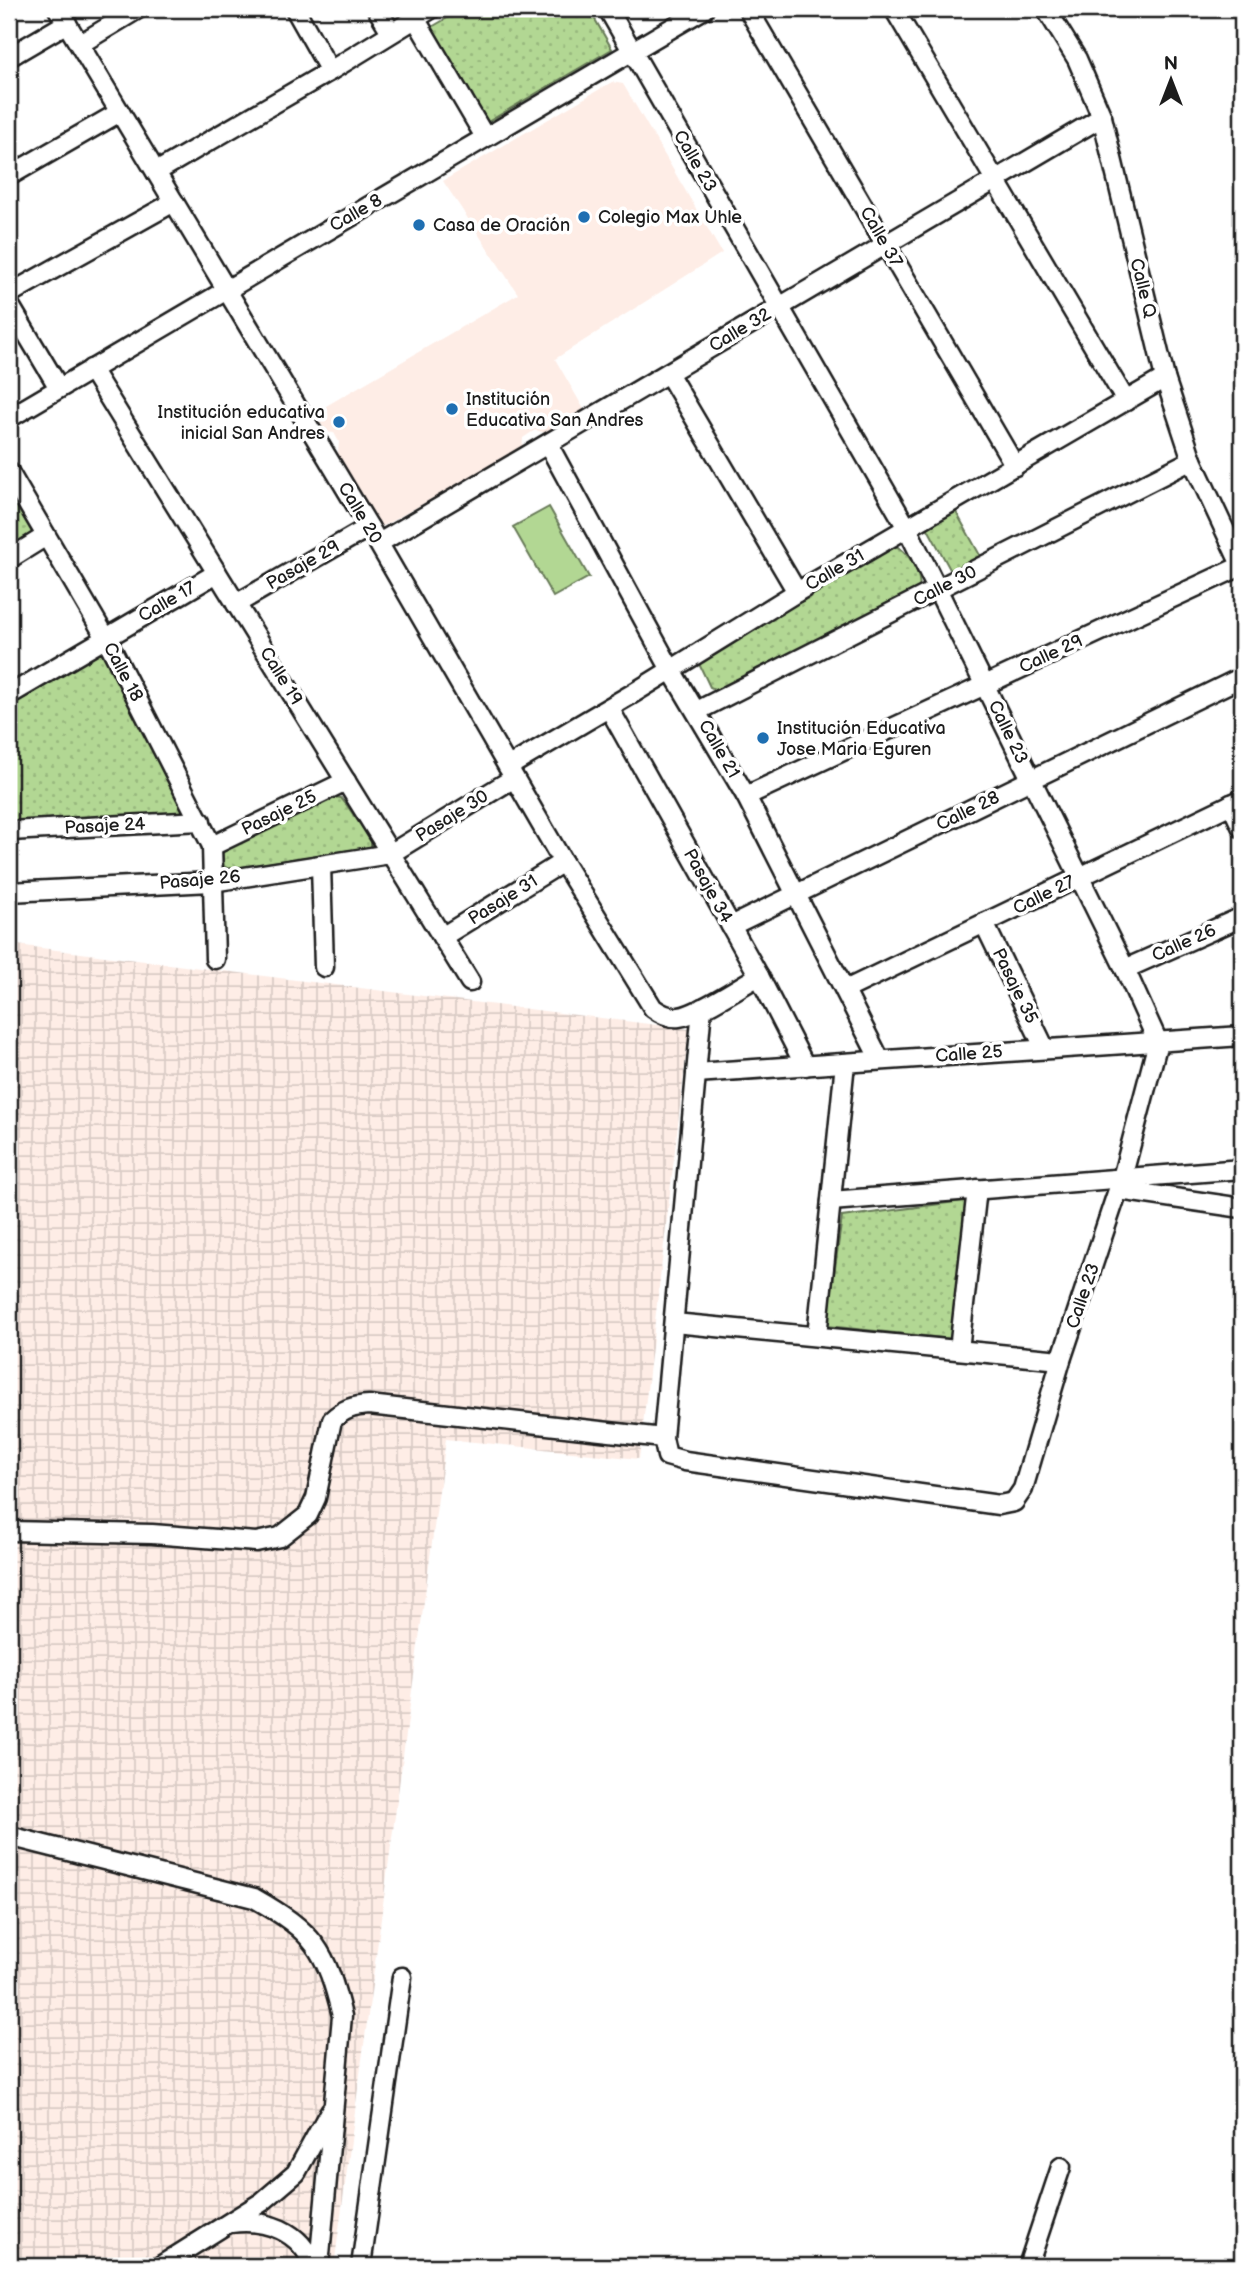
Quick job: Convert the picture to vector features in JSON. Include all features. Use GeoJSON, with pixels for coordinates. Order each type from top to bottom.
{"type":"FeatureCollection","features":[{"type":"Feature","properties":{"kind":"street"},"geometry":{"type":"LineString","coordinates":[[80,44],[138,9]]}},
{"type":"Feature","properties":{"kind":"street"},"geometry":{"type":"LineString","coordinates":[[295,9],[330,71]]}},
{"type":"Feature","properties":{"kind":"street"},"geometry":{"type":"LineString","coordinates":[[377,9],[391,32]]}},
{"type":"Feature","properties":{"kind":"street"},"geometry":{"type":"LineString","coordinates":[[156,172],[431,9]]}},
{"type":"Feature","properties":{"kind":"street","name":"Calle 23"},"geometry":{"type":"LineString","coordinates":[[608,9],[907,528],[1125,969],[1158,1042],[1121,1184],[1061,1360],[1023,1489],[1014,1502],[999,1505],[685,1461],[667,1456],[663,1438]]}},
{"type":"Feature","properties":{"kind":"street","name":"Calle 8"},"geometry":{"type":"LineString","coordinates":[[9,418],[704,9]]}},
{"type":"Feature","properties":{"kind":"street","name":"Calle 37"},"geometry":{"type":"LineString","coordinates":[[748,9],[1014,466]]}},
{"type":"Feature","properties":{"kind":"street"},"geometry":{"type":"LineString","coordinates":[[894,9],[1126,401]]}},
{"type":"Feature","properties":{"kind":"street","name":"Calle Q"},"geometry":{"type":"LineString","coordinates":[[1046,9],[1077,59],[1102,117],[1165,378],[1192,460],[1242,566]]}},
{"type":"Feature","properties":{"kind":"street"},"geometry":{"type":"LineString","coordinates":[[9,57],[63,16]]}},
{"type":"Feature","properties":{"kind":"street","name":"Calle 20"},"geometry":{"type":"LineString","coordinates":[[63,16],[369,527],[563,862],[653,1008],[664,1015],[680,1017],[702,1008]]}},
{"type":"Feature","properties":{"kind":"street"},"geometry":{"type":"LineString","coordinates":[[415,18],[485,138]]}},
{"type":"Feature","properties":{"kind":"street"},"geometry":{"type":"LineString","coordinates":[[9,176],[120,112]]}},
{"type":"Feature","properties":{"kind":"street","name":"Calle 32"},"geometry":{"type":"LineString","coordinates":[[379,544],[1102,117]]}},
{"type":"Feature","properties":{"kind":"street"},"geometry":{"type":"LineString","coordinates":[[9,294],[174,202]]}},
{"type":"Feature","properties":{"kind":"street"},"geometry":{"type":"LineString","coordinates":[[9,304],[59,388]]}},
{"type":"Feature","properties":{"kind":"street","name":"Calle 19"},"geometry":{"type":"LineString","coordinates":[[91,369],[470,982]]}},
{"type":"Feature","properties":{"kind":"street"},"geometry":{"type":"LineString","coordinates":[[668,373],[797,592]]}},
{"type":"Feature","properties":{"kind":"street","name":"Calle 31"},"geometry":{"type":"LineString","coordinates":[[511,772],[797,592],[1165,378]]}},
{"type":"Feature","properties":{"kind":"street","name":"Calle 21"},"geometry":{"type":"LineString","coordinates":[[548,444],[671,670],[746,796],[880,1060]]}},
{"type":"Feature","properties":{"kind":"street","name":"Calle 30"},"geometry":{"type":"LineString","coordinates":[[697,711],[1192,460]]}},
{"type":"Feature","properties":{"kind":"street","name":"Calle 18"},"geometry":{"type":"LineString","coordinates":[[9,472],[106,638],[212,846],[215,959]]}},
{"type":"Feature","properties":{"kind":"street","name":"Pasaje 29"},"geometry":{"type":"LineString","coordinates":[[236,604],[369,527]]}},
{"type":"Feature","properties":{"kind":"street"},"geometry":{"type":"LineString","coordinates":[[9,559],[46,536]]}},
{"type":"Feature","properties":{"kind":"street","name":"Calle 29"},"geometry":{"type":"LineString","coordinates":[[746,796],[1242,566]]}},
{"type":"Feature","properties":{"kind":"street","name":"Calle 17"},"geometry":{"type":"LineString","coordinates":[[9,695],[217,573]]}},
{"type":"Feature","properties":{"kind":"street","name":"Calle 28"},"geometry":{"type":"LineString","coordinates":[[731,926],[1242,677]]}},
{"type":"Feature","properties":{"kind":"street","name":"Pasaje 34"},"geometry":{"type":"LineString","coordinates":[[609,708],[731,926],[805,1066]]}},
{"type":"Feature","properties":{"kind":"street","name":"Pasaje 30"},"geometry":{"type":"LineString","coordinates":[[390,854],[511,772]]}},
{"type":"Feature","properties":{"kind":"street","name":"Pasaje 25"},"geometry":{"type":"LineString","coordinates":[[212,846],[346,781]]}},
{"type":"Feature","properties":{"kind":"street"},"geometry":{"type":"LineString","coordinates":[[1237,802],[1242,828]]}},
{"type":"Feature","properties":{"kind":"street","name":"Calle 27"},"geometry":{"type":"LineString","coordinates":[[845,990],[1237,802]]}},
{"type":"Feature","properties":{"kind":"street","name":"Pasaje 24"},"geometry":{"type":"LineString","coordinates":[[9,831],[201,821]]}},
{"type":"Feature","properties":{"kind":"street","name":"Pasaje 26"},"geometry":{"type":"LineString","coordinates":[[9,892],[212,882],[390,854]]}},
{"type":"Feature","properties":{"kind":"street","name":"Pasaje 31"},"geometry":{"type":"LineString","coordinates":[[442,937],[563,862]]}},
{"type":"Feature","properties":{"kind":"street"},"geometry":{"type":"LineString","coordinates":[[321,865],[324,967]]}},
{"type":"Feature","properties":{"kind":"street","name":"Calle 26"},"geometry":{"type":"LineString","coordinates":[[1125,969],[1242,917]]}},
{"type":"Feature","properties":{"kind":"street","name":"Pasaje 35"},"geometry":{"type":"LineString","coordinates":[[984,923],[1045,1049]]}},
{"type":"Feature","properties":{"kind":"street"},"geometry":{"type":"LineString","coordinates":[[9,1531],[152,1534],[256,1542],[280,1537],[308,1515],[316,1498],[332,1420],[353,1406],[663,1438],[702,1008],[758,976]]}},
{"type":"Feature","properties":{"kind":"street","name":"Calle 25"},"geometry":{"type":"LineString","coordinates":[[696,1073],[1242,1036]]}},
{"type":"Feature","properties":{"kind":"street"},"geometry":{"type":"LineString","coordinates":[[817,1336],[845,1063]]}},
{"type":"Feature","properties":{"kind":"street"},"geometry":{"type":"LineString","coordinates":[[831,1201],[977,1189],[1121,1184],[1242,1169]]}},
{"type":"Feature","properties":{"kind":"street"},"geometry":{"type":"LineString","coordinates":[[1121,1184],[1242,1208]]}},
{"type":"Feature","properties":{"kind":"street"},"geometry":{"type":"LineString","coordinates":[[959,1350],[977,1189]]}},
{"type":"Feature","properties":{"kind":"street"},"geometry":{"type":"LineString","coordinates":[[674,1322],[1061,1360]]}},
{"type":"Feature","properties":{"kind":"street"},"geometry":{"type":"LineString","coordinates":[[9,1836],[254,1898],[286,1917],[316,1944],[332,1977],[342,2016],[319,2266]]}},
{"type":"Feature","properties":{"kind":"street"},"geometry":{"type":"LineString","coordinates":[[361,2266],[402,1977]]}},
{"type":"Feature","properties":{"kind":"street"},"geometry":{"type":"LineString","coordinates":[[160,2266],[262,2202],[296,2173],[333,2105]]}},
{"type":"Feature","properties":{"kind":"street"},"geometry":{"type":"LineString","coordinates":[[1028,2266],[1061,2167]]}},
{"type":"Feature","properties":{"kind":"street"},"geometry":{"type":"LineString","coordinates":[[229,2223],[249,2220],[286,2232],[299,2243],[313,2266]]}},
{"type":"Feature","properties":{"kind":"shaded area"},"geometry":{"type":"Polygon","coordinates":[[[612,82],[623,84],[722,253],[555,359],[585,411],[546,433],[535,430],[523,438],[522,449],[381,527],[338,454],[339,442],[334,433],[326,432],[314,413],[518,294],[443,181],[612,82]]]}},
{"type":"Feature","properties":{"kind":"shaded area"},"geometry":{"type":"Polygon","coordinates":[[[9,944],[689,1029],[639,1459],[446,1439],[334,2266],[9,2266],[9,944]]]}},
{"type":"Feature","properties":{"kind":"green space"},"geometry":{"type":"Polygon","coordinates":[[[463,9],[589,9],[612,49],[486,123],[430,28],[463,9]]]}},
{"type":"Feature","properties":{"kind":"green space"},"geometry":{"type":"Polygon","coordinates":[[[9,493],[33,534],[9,548],[9,493]]]}},
{"type":"Feature","properties":{"kind":"green space"},"geometry":{"type":"Polygon","coordinates":[[[549,507],[589,577],[553,597],[513,527],[549,507]]]}},
{"type":"Feature","properties":{"kind":"green space"},"geometry":{"type":"Polygon","coordinates":[[[956,512],[981,557],[952,573],[927,527],[956,512]]]}},
{"type":"Feature","properties":{"kind":"green space"},"geometry":{"type":"Polygon","coordinates":[[[892,546],[898,547],[909,557],[917,571],[920,586],[918,592],[719,691],[710,687],[699,664],[702,658],[892,546]]]}},
{"type":"Feature","properties":{"kind":"green space"},"geometry":{"type":"Polygon","coordinates":[[[102,652],[197,812],[9,824],[9,707],[102,652]]]}},
{"type":"Feature","properties":{"kind":"green space"},"geometry":{"type":"Polygon","coordinates":[[[329,796],[341,798],[346,804],[371,840],[371,847],[229,869],[224,866],[222,848],[329,796]]]}},
{"type":"Feature","properties":{"kind":"green space"},"geometry":{"type":"Polygon","coordinates":[[[978,1199],[963,1340],[827,1326],[842,1217],[978,1199]]]}},
{"type":"Feature","properties":{"kind":"place","name":"Colegio Max Uhle"},"geometry":{"type":"Point","coordinates":[584,217]}},
{"type":"Feature","properties":{"kind":"place","name":"Casa de Oración"},"geometry":{"type":"Point","coordinates":[419,225]}},
{"type":"Feature","properties":{"kind":"place","name":"Institución Educativa San Andres"},"geometry":{"type":"Point","coordinates":[452,409]}},
{"type":"Feature","properties":{"kind":"place","name":"Institución educativa inicial San Andres"},"geometry":{"type":"Point","coordinates":[339,422]}},
{"type":"Feature","properties":{"kind":"place","name":"Institución Educativa Jose Maria Eguren"},"geometry":{"type":"Point","coordinates":[763,738]}}]}
